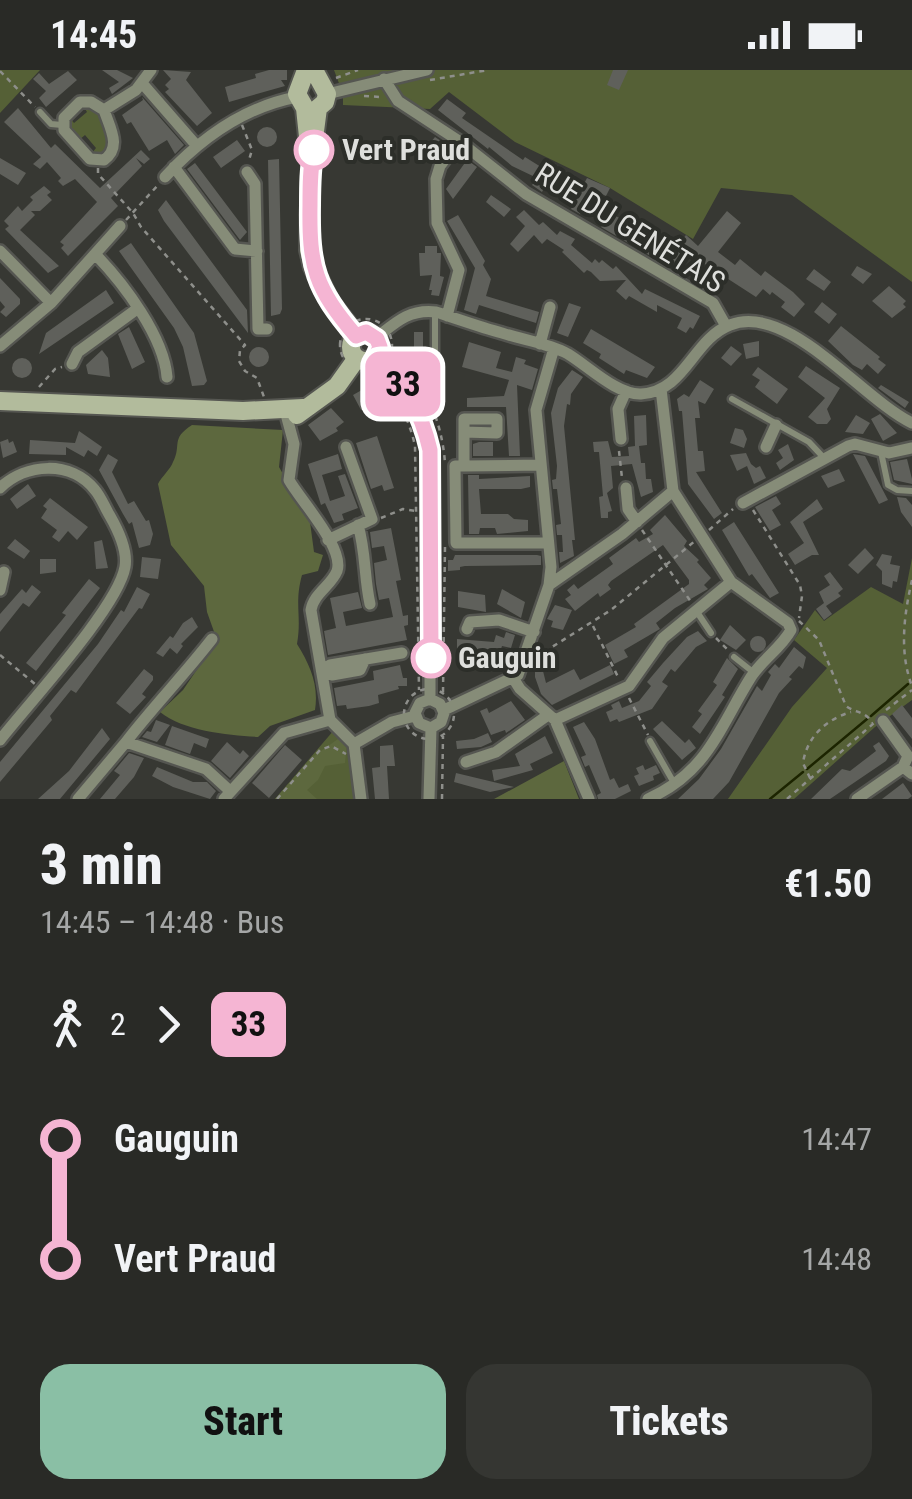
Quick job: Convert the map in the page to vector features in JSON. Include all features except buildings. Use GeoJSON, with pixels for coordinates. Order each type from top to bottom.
{"type":"FeatureCollection","features":[{"type":"Feature","properties":{"kind":"street"},"geometry":{"type":"LineString","coordinates":[[104,110],[142,84],[152,70]]}},
{"type":"Feature","properties":{"kind":"street"},"geometry":{"type":"LineString","coordinates":[[257,251],[235,250],[170,172],[196,145],[238,118],[313,88],[427,75]]}},
{"type":"Feature","properties":{"kind":"street"},"geometry":{"type":"LineString","coordinates":[[384,78],[392,95]]}},
{"type":"Feature","properties":{"kind":"street"},"geometry":{"type":"LineString","coordinates":[[142,84],[196,145]]}},
{"type":"Feature","properties":{"kind":"street"},"geometry":{"type":"LineString","coordinates":[[313,88],[309,250],[313,267],[330,302],[359,328],[351,346],[412,396],[423,419],[430,450],[424,693],[416,716],[421,726],[430,728],[442,722],[444,710],[424,693]]}},
{"type":"Feature","properties":{"kind":"street","name":"RUE DU GENÉTAIS"},"geometry":{"type":"LineString","coordinates":[[392,95],[544,206],[708,298],[726,326],[751,320],[779,328],[911,423],[912,448],[889,453],[855,444],[824,458]]}},
{"type":"Feature","properties":{"kind":"street"},"geometry":{"type":"LineString","coordinates":[[80,102],[90,102],[104,110],[114,148],[109,156],[98,161],[90,159],[62,124],[80,102]]}},
{"type":"Feature","properties":{"kind":"street"},"geometry":{"type":"LineString","coordinates":[[441,314],[458,270],[437,223],[436,179],[438,170],[460,142]]}},
{"type":"Feature","properties":{"kind":"street"},"geometry":{"type":"LineString","coordinates":[[247,172],[256,184],[258,329],[267,329]]}},
{"type":"Feature","properties":{"kind":"street"},"geometry":{"type":"LineString","coordinates":[[0,346],[51,303],[120,226]]}},
{"type":"Feature","properties":{"kind":"street"},"geometry":{"type":"LineString","coordinates":[[0,250],[51,303]]}},
{"type":"Feature","properties":{"kind":"street"},"geometry":{"type":"LineString","coordinates":[[96,256],[161,344],[168,376]]}},
{"type":"Feature","properties":{"kind":"street"},"geometry":{"type":"LineString","coordinates":[[540,344],[550,307]]}},
{"type":"Feature","properties":{"kind":"street"},"geometry":{"type":"LineString","coordinates":[[72,364],[78,352],[137,309]]}},
{"type":"Feature","properties":{"kind":"street"},"geometry":{"type":"LineString","coordinates":[[0,401],[295,413],[337,386],[411,312],[441,314],[554,348],[626,391],[642,394],[661,389],[678,378],[711,337],[726,326]]}},
{"type":"Feature","properties":{"kind":"street"},"geometry":{"type":"LineString","coordinates":[[444,710],[514,678],[524,664],[549,585],[536,410],[554,348]]}},
{"type":"Feature","properties":{"kind":"street"},"geometry":{"type":"LineString","coordinates":[[648,799],[674,784],[714,746],[754,673],[789,635],[794,624],[731,582],[673,491],[661,389]]}},
{"type":"Feature","properties":{"kind":"street"},"geometry":{"type":"LineString","coordinates":[[620,440],[618,409],[626,391]]}},
{"type":"Feature","properties":{"kind":"street"},"geometry":{"type":"LineString","coordinates":[[295,413],[289,480],[336,556],[337,569],[315,598],[311,610],[330,720],[355,749],[361,799]]}},
{"type":"Feature","properties":{"kind":"street"},"geometry":{"type":"LineString","coordinates":[[766,446],[776,426]]}},
{"type":"Feature","properties":{"kind":"street"},"geometry":{"type":"LineString","coordinates":[[464,432],[464,466]]}},
{"type":"Feature","properties":{"kind":"street"},"geometry":{"type":"LineString","coordinates":[[328,540],[372,520],[346,446]]}},
{"type":"Feature","properties":{"kind":"street"},"geometry":{"type":"LineString","coordinates":[[745,502],[824,458]]}},
{"type":"Feature","properties":{"kind":"street"},"geometry":{"type":"LineString","coordinates":[[540,465],[455,466],[456,543],[548,543]]}},
{"type":"Feature","properties":{"kind":"street"},"geometry":{"type":"LineString","coordinates":[[0,488],[24,472],[47,467],[74,474],[94,488],[122,540],[126,566],[114,595],[0,740]]}},
{"type":"Feature","properties":{"kind":"street"},"geometry":{"type":"LineString","coordinates":[[626,488],[628,509],[637,522]]}},
{"type":"Feature","properties":{"kind":"street"},"geometry":{"type":"LineString","coordinates":[[549,585],[673,491]]}},
{"type":"Feature","properties":{"kind":"street"},"geometry":{"type":"LineString","coordinates":[[358,525],[367,556],[370,604]]}},
{"type":"Feature","properties":{"kind":"street"},"geometry":{"type":"LineString","coordinates":[[0,590],[4,572]]}},
{"type":"Feature","properties":{"kind":"street"},"geometry":{"type":"LineString","coordinates":[[466,762],[496,752],[551,717],[629,686],[663,638],[731,582]]}},
{"type":"Feature","properties":{"kind":"street"},"geometry":{"type":"LineString","coordinates":[[468,627],[470,622],[498,620],[534,632]]}},
{"type":"Feature","properties":{"kind":"street"},"geometry":{"type":"LineString","coordinates":[[78,799],[212,639]]}},
{"type":"Feature","properties":{"kind":"street"},"geometry":{"type":"LineString","coordinates":[[322,672],[332,675],[360,670],[365,659],[402,653]]}},
{"type":"Feature","properties":{"kind":"street"},"geometry":{"type":"LineString","coordinates":[[514,678],[551,717],[589,799]]}},
{"type":"Feature","properties":{"kind":"street"},"geometry":{"type":"LineString","coordinates":[[355,749],[392,722],[416,716]]}},
{"type":"Feature","properties":{"kind":"street"},"geometry":{"type":"LineString","coordinates":[[126,742],[206,769],[227,795],[284,734],[330,720]]}},
{"type":"Feature","properties":{"kind":"street"},"geometry":{"type":"LineString","coordinates":[[858,799],[908,770],[908,756],[880,720]]}},
{"type":"Feature","properties":{"kind":"street"},"geometry":{"type":"LineString","coordinates":[[429,799],[430,728]]}},
{"type":"Feature","properties":{"kind":"lane"},"geometry":{"type":"LineString","coordinates":[[40,112],[51,124],[62,124]]}},
{"type":"Feature","properties":{"kind":"lane"},"geometry":{"type":"LineString","coordinates":[[435,356],[441,314]]}},
{"type":"Feature","properties":{"kind":"lane"},"geometry":{"type":"LineString","coordinates":[[732,398],[809,442],[824,458]]}},
{"type":"Feature","properties":{"kind":"lane"},"geometry":{"type":"LineString","coordinates":[[881,451],[888,485],[912,491]]}},
{"type":"Feature","properties":{"kind":"lane"},"geometry":{"type":"LineString","coordinates":[[697,612],[711,633]]}},
{"type":"Feature","properties":{"kind":"lane"},"geometry":{"type":"LineString","coordinates":[[734,657],[754,673]]}},
{"type":"Feature","properties":{"kind":"lane"},"geometry":{"type":"LineString","coordinates":[[650,741],[674,784]]}},
{"type":"Feature","properties":{"kind":"path"},"geometry":{"type":"LineString","coordinates":[[313,88],[358,70]]}},
{"type":"Feature","properties":{"kind":"path"},"geometry":{"type":"LineString","coordinates":[[427,75],[488,70]]}},
{"type":"Feature","properties":{"kind":"path"},"geometry":{"type":"LineString","coordinates":[[0,71],[40,112]]}},
{"type":"Feature","properties":{"kind":"path"},"geometry":{"type":"LineString","coordinates":[[361,96],[392,95]]}},
{"type":"Feature","properties":{"kind":"path"},"geometry":{"type":"LineString","coordinates":[[238,118],[252,150],[247,172]]}},
{"type":"Feature","properties":{"kind":"path"},"geometry":{"type":"LineString","coordinates":[[98,161],[98,174],[245,345],[238,361],[257,378],[270,402]]}},
{"type":"Feature","properties":{"kind":"path"},"geometry":{"type":"LineString","coordinates":[[120,226],[170,172]]}},
{"type":"Feature","properties":{"kind":"path"},"geometry":{"type":"LineString","coordinates":[[352,312],[359,328]]}},
{"type":"Feature","properties":{"kind":"path"},"geometry":{"type":"LineString","coordinates":[[369,357],[391,382]]}},
{"type":"Feature","properties":{"kind":"path"},"geometry":{"type":"LineString","coordinates":[[369,357],[395,395],[412,430],[417,461],[424,693]]}},
{"type":"Feature","properties":{"kind":"path"},"geometry":{"type":"LineString","coordinates":[[34,392],[55,369],[72,364]]}},
{"type":"Feature","properties":{"kind":"path"},"geometry":{"type":"LineString","coordinates":[[620,440],[622,482],[626,488]]}},
{"type":"Feature","properties":{"kind":"path"},"geometry":{"type":"LineString","coordinates":[[524,664],[612,610],[745,502],[800,584],[802,596],[794,624],[818,640],[839,694],[853,711]]}},
{"type":"Feature","properties":{"kind":"path"},"geometry":{"type":"LineString","coordinates":[[372,520],[403,509],[418,511]]}},
{"type":"Feature","properties":{"kind":"path"},"geometry":{"type":"LineString","coordinates":[[637,522],[697,612]]}},
{"type":"Feature","properties":{"kind":"path"},"geometry":{"type":"LineString","coordinates":[[443,692],[445,543]]}},
{"type":"Feature","properties":{"kind":"path"},"geometry":{"type":"LineString","coordinates":[[787,799],[797,795],[912,688],[905,664],[904,624],[912,580]]}},
{"type":"Feature","properties":{"kind":"path"},"geometry":{"type":"LineString","coordinates":[[424,604],[424,693]]}},
{"type":"Feature","properties":{"kind":"path"},"geometry":{"type":"LineString","coordinates":[[445,620],[468,627]]}},
{"type":"Feature","properties":{"kind":"path"},"geometry":{"type":"LineString","coordinates":[[711,633],[734,657]]}},
{"type":"Feature","properties":{"kind":"path"},"geometry":{"type":"LineString","coordinates":[[0,655],[39,689]]}},
{"type":"Feature","properties":{"kind":"path"},"geometry":{"type":"LineString","coordinates":[[811,779],[802,762],[811,739],[838,716],[853,711],[880,720]]}},
{"type":"Feature","properties":{"kind":"path"},"geometry":{"type":"LineString","coordinates":[[442,799],[443,735]]}},
{"type":"Feature","properties":{"kind":"path"},"geometry":{"type":"LineString","coordinates":[[277,799],[325,748],[355,749]]}},
{"type":"Feature","properties":{"kind":"path"},"geometry":{"type":"LineString","coordinates":[[443,763],[466,762]]}},
{"type":"Feature","properties":{"kind":"green space"},"geometry":{"type":"Polygon","coordinates":[[[0,70],[40,70],[0,113],[0,70]]]}},
{"type":"Feature","properties":{"kind":"green space"},"geometry":{"type":"Polygon","coordinates":[[[334,70],[912,70],[912,282],[792,195],[721,188],[693,239],[610,188],[515,142],[449,92],[430,109],[343,105],[334,70]]]}},
{"type":"Feature","properties":{"kind":"green space"},"geometry":{"type":"Polygon","coordinates":[[[88,105],[101,117],[111,141],[102,157],[92,153],[96,148],[85,135],[79,140],[68,128],[70,118],[74,123],[87,112],[84,107],[88,105]]]}},
{"type":"Feature","properties":{"kind":"green space"},"geometry":{"type":"Polygon","coordinates":[[[192,425],[283,430],[279,467],[310,522],[314,552],[323,555],[318,571],[302,575],[299,594],[297,644],[312,676],[315,710],[270,726],[258,737],[193,728],[160,712],[183,690],[217,640],[207,612],[204,586],[171,545],[158,484],[172,465],[181,434],[192,425]]]}},
{"type":"Feature","properties":{"kind":"green space"},"geometry":{"type":"Polygon","coordinates":[[[912,558],[912,700],[875,727],[794,799],[728,799],[792,707],[827,668],[794,640],[815,610],[824,621],[871,587],[903,604],[912,558]]]}},
{"type":"Feature","properties":{"kind":"green space"},"geometry":{"type":"Polygon","coordinates":[[[334,730],[350,749],[356,799],[275,799],[334,730]]]}},
{"type":"Feature","properties":{"kind":"green space"},"geometry":{"type":"Polygon","coordinates":[[[338,739],[347,744],[345,763],[325,766],[307,790],[317,799],[275,799],[311,758],[338,739]]]}},
{"type":"Feature","properties":{"kind":"green space"},"geometry":{"type":"Polygon","coordinates":[[[564,761],[579,799],[494,799],[564,761]]]}},
{"type":"Feature","properties":{"kind":"waterway"},"geometry":{"type":"LineString","coordinates":[[871,716],[908,684]]}},
{"type":"Feature","properties":{"kind":"waterway"},"geometry":{"type":"LineString","coordinates":[[807,769],[867,719]]}},
{"type":"Feature","properties":{"kind":"waterway"},"geometry":{"type":"LineString","coordinates":[[770,799],[803,772]]}},
{"type":"Feature","properties":{"kind":"bus line","name":"33"},"geometry":{"type":"LineString","coordinates":[[314,150],[309,250],[313,267],[330,302],[356,336],[366,332],[377,339],[380,347],[376,356],[412,396],[423,419],[430,450],[431,658]]}},
{"type":"Feature","properties":{"kind":"place","name":"Vert Praud"},"geometry":{"type":"Point","coordinates":[314,150]}},
{"type":"Feature","properties":{"kind":"place","name":"Gauguin"},"geometry":{"type":"Point","coordinates":[431,658]}}]}
